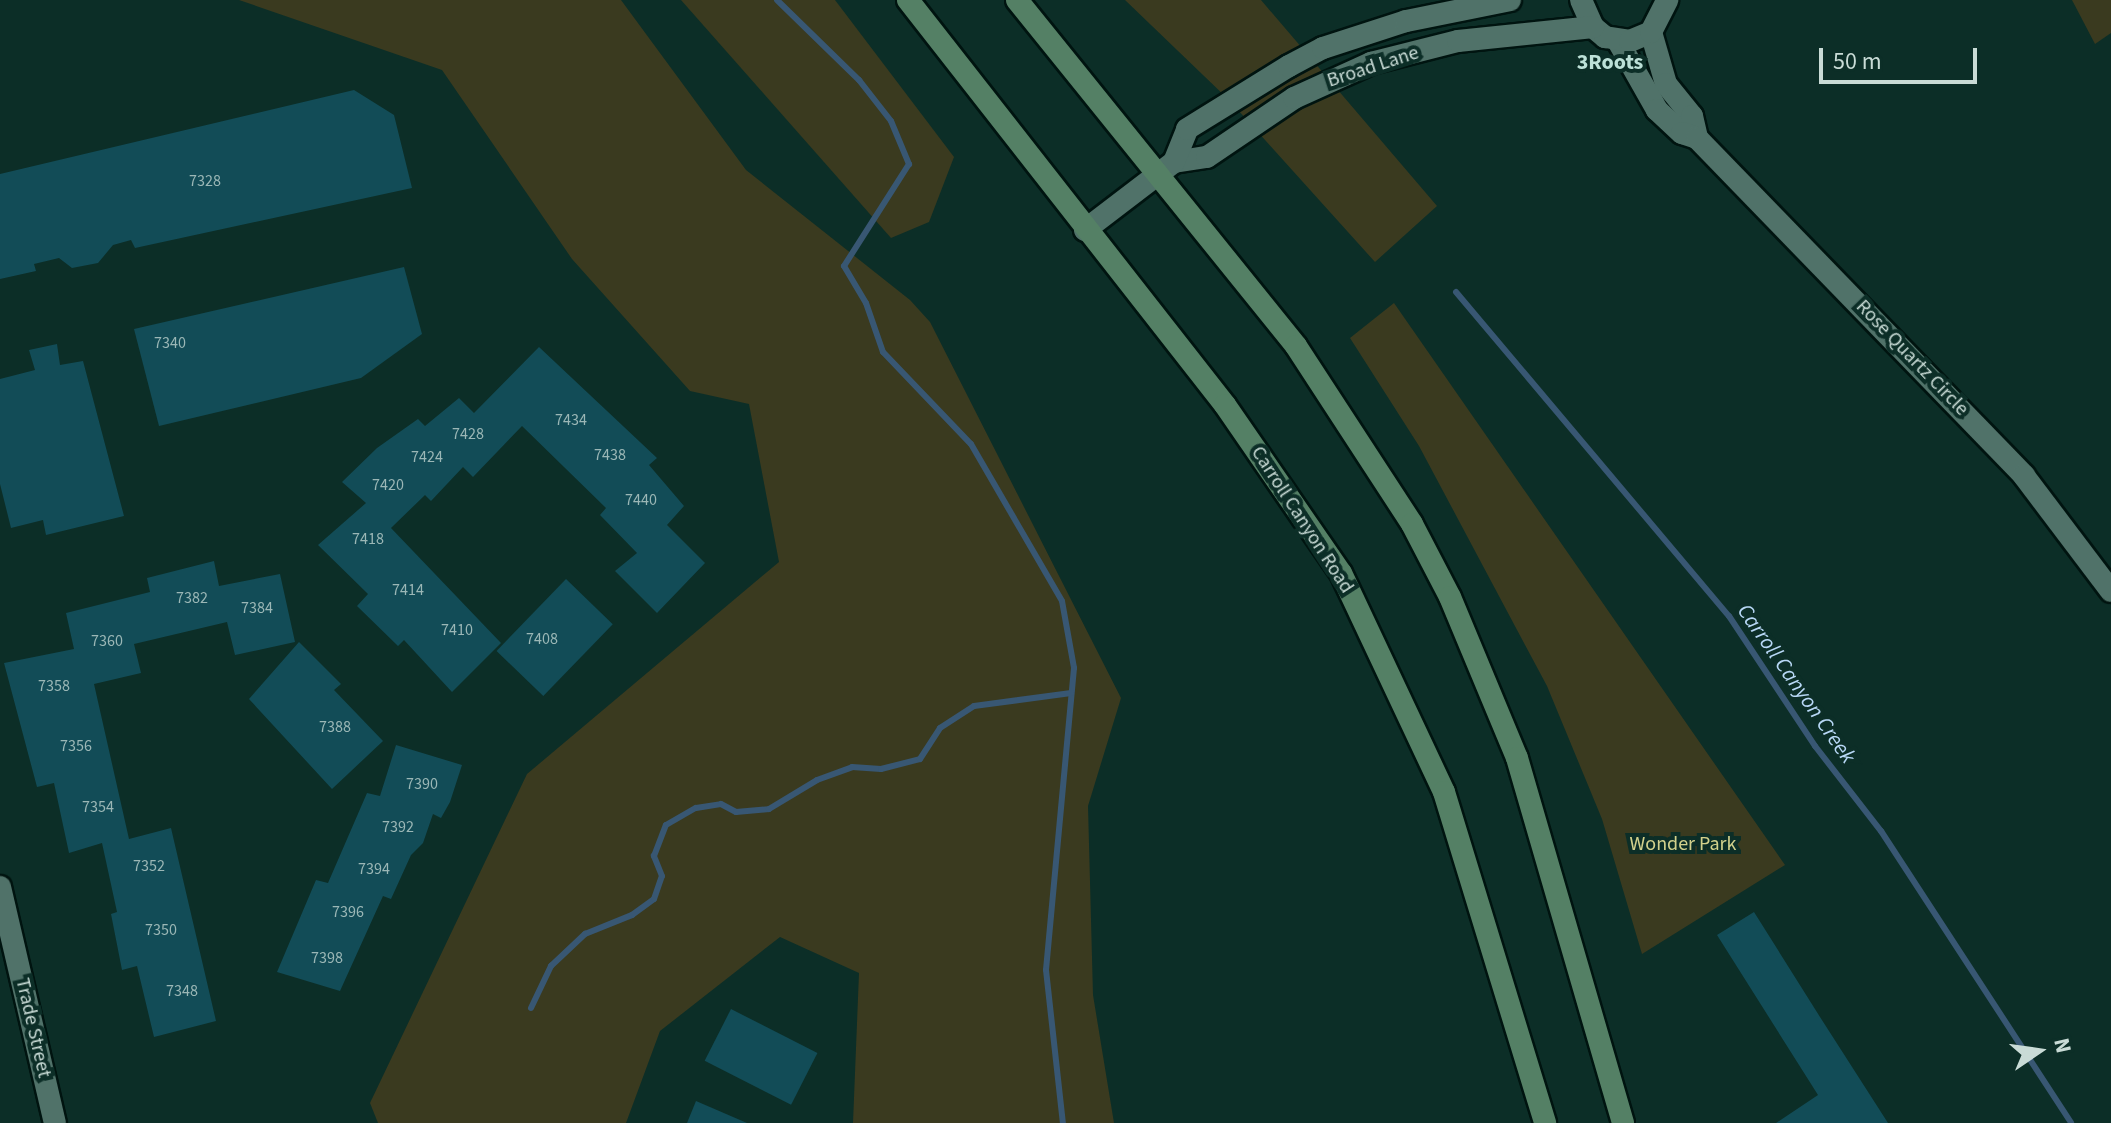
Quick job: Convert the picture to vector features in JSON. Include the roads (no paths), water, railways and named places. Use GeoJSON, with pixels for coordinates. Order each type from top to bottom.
{"type":"FeatureCollection","features":[{"type":"Feature","properties":{"kind":"main road","name":"Carroll Canyon Road"},"geometry":{"type":"LineString","coordinates":[[908,0],[1225,405],[1341,573],[1444,792],[1545,1123]]}},
{"type":"Feature","properties":{"kind":"main road"},"geometry":{"type":"LineString","coordinates":[[1017,0],[1166,170],[1296,346],[1412,524],[1450,597],[1517,758],[1623,1123]]}},
{"type":"Feature","properties":{"kind":"street","name":"Broad Lane"},"geometry":{"type":"LineString","coordinates":[[1166,170],[1187,129],[1323,48],[1406,21],[1510,0]]}},
{"type":"Feature","properties":{"kind":"street"},"geometry":{"type":"LineString","coordinates":[[1581,0],[1593,27],[1618,41],[1651,32],[1672,2]]}},
{"type":"Feature","properties":{"kind":"street","name":"Broad Lane"},"geometry":{"type":"LineString","coordinates":[[1085,230],[1166,170],[1207,157],[1294,98],[1345,72],[1458,41],[1593,27]]}},
{"type":"Feature","properties":{"kind":"street","name":"Rose Quartz Circle"},"geometry":{"type":"LineString","coordinates":[[1651,32],[1666,84],[1692,116],[1697,138]]}},
{"type":"Feature","properties":{"kind":"street","name":"Rose Quartz Circle"},"geometry":{"type":"LineString","coordinates":[[1618,41],[1657,110],[1682,133],[1697,138],[2024,476],[2111,591]]}},
{"type":"Feature","properties":{"kind":"street","name":"Trade Street"},"geometry":{"type":"LineString","coordinates":[[0,887],[55,1123]]}},
{"type":"Feature","properties":{"kind":"waterway"},"geometry":{"type":"LineString","coordinates":[[777,0],[859,80],[891,121],[909,164],[844,266],[866,303],[883,352],[971,444],[1062,601],[1074,668],[1046,970],[1063,1123]]}},
{"type":"Feature","properties":{"kind":"waterway","name":"Carroll Canyon Creek"},"geometry":{"type":"LineString","coordinates":[[1456,292],[1729,616],[1815,746],[1881,831],[2071,1123]]}},
{"type":"Feature","properties":{"kind":"waterway"},"geometry":{"type":"LineString","coordinates":[[531,1008],[551,966],[585,934],[632,915],[654,899],[662,876],[654,856],[666,825],[696,808],[721,804],[736,812],[769,809],[817,780],[852,767],[881,769],[920,759],[940,728],[974,706],[1071,693]]}},
{"type":"Feature","properties":{"kind":"district","name":"3Roots"},"geometry":{"type":"Point","coordinates":[1610,63]}},
{"type":"Feature","properties":{"kind":"park label","name":"Wonder Park"},"geometry":{"type":"Point","coordinates":[1683,844]}}]}
